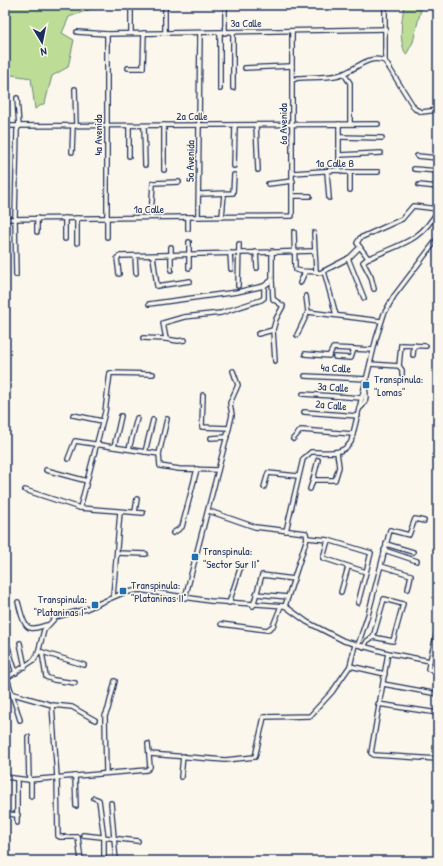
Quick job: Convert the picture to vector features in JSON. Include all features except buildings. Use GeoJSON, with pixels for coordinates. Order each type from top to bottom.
{"type":"FeatureCollection","features":[{"type":"Feature","properties":{"kind":"street"},"geometry":{"type":"LineString","coordinates":[[165,5],[165,33]]}},
{"type":"Feature","properties":{"kind":"street"},"geometry":{"type":"LineString","coordinates":[[220,89],[225,5]]}},
{"type":"Feature","properties":{"kind":"street"},"geometry":{"type":"LineString","coordinates":[[385,5],[385,61],[415,109],[422,112],[438,110]]}},
{"type":"Feature","properties":{"kind":"street"},"geometry":{"type":"LineString","coordinates":[[131,7],[131,33]]}},
{"type":"Feature","properties":{"kind":"street","name":"3a Calle"},"geometry":{"type":"LineString","coordinates":[[77,32],[107,34],[223,33],[386,29]]}},
{"type":"Feature","properties":{"kind":"street"},"geometry":{"type":"LineString","coordinates":[[233,32],[233,88]]}},
{"type":"Feature","properties":{"kind":"street","name":"6a Avenida"},"geometry":{"type":"LineString","coordinates":[[292,32],[292,216]]}},
{"type":"Feature","properties":{"kind":"street"},"geometry":{"type":"LineString","coordinates":[[128,68],[143,68],[144,33]]}},
{"type":"Feature","properties":{"kind":"street","name":"5a Avenida"},"geometry":{"type":"LineString","coordinates":[[198,217],[200,33]]}},
{"type":"Feature","properties":{"kind":"street","name":"4a Avenida"},"geometry":{"type":"LineString","coordinates":[[107,34],[107,237]]}},
{"type":"Feature","properties":{"kind":"street"},"geometry":{"type":"LineString","coordinates":[[293,80],[298,78],[335,76],[344,74],[368,60],[378,58],[385,61]]}},
{"type":"Feature","properties":{"kind":"street"},"geometry":{"type":"LineString","coordinates":[[245,68],[292,66]]}},
{"type":"Feature","properties":{"kind":"street"},"geometry":{"type":"LineString","coordinates":[[344,74],[350,83],[350,124]]}},
{"type":"Feature","properties":{"kind":"street"},"geometry":{"type":"LineString","coordinates":[[72,152],[75,89]]}},
{"type":"Feature","properties":{"kind":"street"},"geometry":{"type":"LineString","coordinates":[[16,275],[15,218],[17,130],[19,126],[17,98]]}},
{"type":"Feature","properties":{"kind":"street"},"geometry":{"type":"LineString","coordinates":[[339,124],[339,170]]}},
{"type":"Feature","properties":{"kind":"street","name":"2a Calle"},"geometry":{"type":"LineString","coordinates":[[5,126],[378,124]]}},
{"type":"Feature","properties":{"kind":"street"},"geometry":{"type":"LineString","coordinates":[[164,125],[164,170]]}},
{"type":"Feature","properties":{"kind":"street"},"geometry":{"type":"LineString","coordinates":[[234,166],[235,125]]}},
{"type":"Feature","properties":{"kind":"street"},"geometry":{"type":"LineString","coordinates":[[256,125],[258,170]]}},
{"type":"Feature","properties":{"kind":"street"},"geometry":{"type":"LineString","coordinates":[[128,156],[129,126]]}},
{"type":"Feature","properties":{"kind":"street"},"geometry":{"type":"LineString","coordinates":[[144,126],[145,165]]}},
{"type":"Feature","properties":{"kind":"street"},"geometry":{"type":"LineString","coordinates":[[340,137],[382,138]]}},
{"type":"Feature","properties":{"kind":"street","name":"1a Calle B"},"geometry":{"type":"LineString","coordinates":[[340,155],[381,153]]}},
{"type":"Feature","properties":{"kind":"street"},"geometry":{"type":"LineString","coordinates":[[417,156],[438,158]]}},
{"type":"Feature","properties":{"kind":"street"},"geometry":{"type":"LineString","coordinates":[[414,169],[438,171]]}},
{"type":"Feature","properties":{"kind":"street","name":"1a Calle B"},"geometry":{"type":"LineString","coordinates":[[293,173],[327,172],[339,170],[350,172],[378,172]]}},
{"type":"Feature","properties":{"kind":"street"},"geometry":{"type":"LineString","coordinates":[[327,172],[329,198]]}},
{"type":"Feature","properties":{"kind":"street"},"geometry":{"type":"LineString","coordinates":[[350,172],[350,190]]}},
{"type":"Feature","properties":{"kind":"street"},"geometry":{"type":"LineString","coordinates":[[199,194],[234,193],[234,175]]}},
{"type":"Feature","properties":{"kind":"street"},"geometry":{"type":"LineString","coordinates":[[268,184],[292,181]]}},
{"type":"Feature","properties":{"kind":"street"},"geometry":{"type":"LineString","coordinates":[[152,218],[153,182],[179,182]]}},
{"type":"Feature","properties":{"kind":"street"},"geometry":{"type":"LineString","coordinates":[[419,185],[438,187]]}},
{"type":"Feature","properties":{"kind":"street"},"geometry":{"type":"LineString","coordinates":[[222,217],[224,194]]}},
{"type":"Feature","properties":{"kind":"street"},"geometry":{"type":"LineString","coordinates":[[293,196],[310,196]]}},
{"type":"Feature","properties":{"kind":"street"},"geometry":{"type":"LineString","coordinates":[[368,258],[357,242],[360,238],[402,218],[413,206],[438,209],[429,225],[421,234],[368,258],[363,263],[371,277],[374,289]]}},
{"type":"Feature","properties":{"kind":"street","name":"1a Calle"},"geometry":{"type":"LineString","coordinates":[[5,219],[292,216]]}},
{"type":"Feature","properties":{"kind":"street"},"geometry":{"type":"LineString","coordinates":[[188,217],[188,229]]}},
{"type":"Feature","properties":{"kind":"street"},"geometry":{"type":"LineString","coordinates":[[37,218],[37,232]]}},
{"type":"Feature","properties":{"kind":"street"},"geometry":{"type":"LineString","coordinates":[[64,239],[65,218]]}},
{"type":"Feature","properties":{"kind":"street"},"geometry":{"type":"LineString","coordinates":[[77,243],[78,218]]}},
{"type":"Feature","properties":{"kind":"street"},"geometry":{"type":"LineString","coordinates":[[294,232],[295,269],[305,272],[316,270],[319,273],[324,271],[348,258],[360,247]]}},
{"type":"Feature","properties":{"kind":"street"},"geometry":{"type":"LineString","coordinates":[[314,234],[316,270]]}},
{"type":"Feature","properties":{"kind":"street"},"geometry":{"type":"LineString","coordinates":[[286,530],[301,462],[307,454],[313,452],[337,452],[348,446],[358,416],[381,321],[394,296],[438,238]]}},
{"type":"Feature","properties":{"kind":"street"},"geometry":{"type":"LineString","coordinates":[[189,242],[189,268]]}},
{"type":"Feature","properties":{"kind":"street"},"geometry":{"type":"LineString","coordinates":[[238,286],[239,244]]}},
{"type":"Feature","properties":{"kind":"street"},"geometry":{"type":"LineString","coordinates":[[171,246],[171,270]]}},
{"type":"Feature","properties":{"kind":"street"},"geometry":{"type":"LineString","coordinates":[[119,274],[118,257],[315,251]]}},
{"type":"Feature","properties":{"kind":"street"},"geometry":{"type":"LineString","coordinates":[[256,252],[257,268]]}},
{"type":"Feature","properties":{"kind":"street"},"geometry":{"type":"LineString","coordinates":[[272,252],[273,299],[283,306],[276,319],[273,330],[275,362]]}},
{"type":"Feature","properties":{"kind":"street"},"geometry":{"type":"LineString","coordinates":[[230,253],[231,269]]}},
{"type":"Feature","properties":{"kind":"street"},"geometry":{"type":"LineString","coordinates":[[134,256],[136,273]]}},
{"type":"Feature","properties":{"kind":"street"},"geometry":{"type":"LineString","coordinates":[[153,256],[157,286],[190,281]]}},
{"type":"Feature","properties":{"kind":"street"},"geometry":{"type":"LineString","coordinates":[[348,258],[364,298]]}},
{"type":"Feature","properties":{"kind":"street"},"geometry":{"type":"LineString","coordinates":[[324,271],[336,315]]}},
{"type":"Feature","properties":{"kind":"street"},"geometry":{"type":"LineString","coordinates":[[300,283],[305,272]]}},
{"type":"Feature","properties":{"kind":"street"},"geometry":{"type":"LineString","coordinates":[[149,304],[237,292],[264,286],[272,280]]}},
{"type":"Feature","properties":{"kind":"street"},"geometry":{"type":"LineString","coordinates":[[166,339],[163,323],[184,317],[221,313],[261,300],[264,298],[264,286]]}},
{"type":"Feature","properties":{"kind":"street"},"geometry":{"type":"LineString","coordinates":[[297,335],[308,312],[306,296]]}},
{"type":"Feature","properties":{"kind":"street"},"geometry":{"type":"LineString","coordinates":[[308,312],[381,321]]}},
{"type":"Feature","properties":{"kind":"street"},"geometry":{"type":"LineString","coordinates":[[258,334],[273,330]]}},
{"type":"Feature","properties":{"kind":"street"},"geometry":{"type":"LineString","coordinates":[[143,338],[178,341],[185,340]]}},
{"type":"Feature","properties":{"kind":"street"},"geometry":{"type":"LineString","coordinates":[[402,374],[399,366],[401,345],[426,346]]}},
{"type":"Feature","properties":{"kind":"street"},"geometry":{"type":"LineString","coordinates":[[413,356],[414,345]]}},
{"type":"Feature","properties":{"kind":"street"},"geometry":{"type":"LineString","coordinates":[[305,354],[329,356],[332,348],[373,350]]}},
{"type":"Feature","properties":{"kind":"street"},"geometry":{"type":"LineString","coordinates":[[335,357],[351,358],[354,349]]}},
{"type":"Feature","properties":{"kind":"street"},"geometry":{"type":"LineString","coordinates":[[370,364],[399,366]]}},
{"type":"Feature","properties":{"kind":"street"},"geometry":{"type":"LineString","coordinates":[[185,598],[209,511],[232,415],[230,403],[238,385],[233,371]]}},
{"type":"Feature","properties":{"kind":"street"},"geometry":{"type":"LineString","coordinates":[[80,508],[97,444],[111,372],[153,374]]}},
{"type":"Feature","properties":{"kind":"street","name":"4a Calle"},"geometry":{"type":"LineString","coordinates":[[305,376],[367,379]]}},
{"type":"Feature","properties":{"kind":"street"},"geometry":{"type":"LineString","coordinates":[[359,409],[363,406],[366,398],[365,387]]}},
{"type":"Feature","properties":{"kind":"street","name":"3a Calle"},"geometry":{"type":"LineString","coordinates":[[303,394],[362,398]]}},
{"type":"Feature","properties":{"kind":"street"},"geometry":{"type":"LineString","coordinates":[[203,395],[202,427],[229,428]]}},
{"type":"Feature","properties":{"kind":"street","name":"2a Calle"},"geometry":{"type":"LineString","coordinates":[[304,412],[358,416]]}},
{"type":"Feature","properties":{"kind":"street"},"geometry":{"type":"LineString","coordinates":[[73,415],[102,421]]}},
{"type":"Feature","properties":{"kind":"street"},"geometry":{"type":"LineString","coordinates":[[114,447],[121,416]]}},
{"type":"Feature","properties":{"kind":"street"},"geometry":{"type":"LineString","coordinates":[[129,449],[137,418]]}},
{"type":"Feature","properties":{"kind":"street"},"geometry":{"type":"LineString","coordinates":[[167,419],[159,454],[160,466],[179,469],[218,470]]}},
{"type":"Feature","properties":{"kind":"street"},"geometry":{"type":"LineString","coordinates":[[145,452],[153,420]]}},
{"type":"Feature","properties":{"kind":"street"},"geometry":{"type":"LineString","coordinates":[[293,439],[298,431],[302,430],[353,434]]}},
{"type":"Feature","properties":{"kind":"street"},"geometry":{"type":"LineString","coordinates":[[211,438],[227,437]]}},
{"type":"Feature","properties":{"kind":"street"},"geometry":{"type":"LineString","coordinates":[[68,459],[74,441],[159,454]]}},
{"type":"Feature","properties":{"kind":"street"},"geometry":{"type":"LineString","coordinates":[[313,480],[337,479],[340,467],[337,452]]}},
{"type":"Feature","properties":{"kind":"street"},"geometry":{"type":"LineString","coordinates":[[310,489],[318,460]]}},
{"type":"Feature","properties":{"kind":"street"},"geometry":{"type":"LineString","coordinates":[[173,533],[182,527],[197,469]]}},
{"type":"Feature","properties":{"kind":"street"},"geometry":{"type":"LineString","coordinates":[[46,470],[88,481]]}},
{"type":"Feature","properties":{"kind":"street"},"geometry":{"type":"LineString","coordinates":[[264,487],[269,473],[298,476]]}},
{"type":"Feature","properties":{"kind":"street"},"geometry":{"type":"LineString","coordinates":[[25,490],[80,508],[143,513]]}},
{"type":"Feature","properties":{"kind":"street"},"geometry":{"type":"LineString","coordinates":[[135,512],[137,498]]}},
{"type":"Feature","properties":{"kind":"street"},"geometry":{"type":"LineString","coordinates":[[209,511],[244,524],[305,532],[307,538],[288,598],[273,626],[267,630],[221,624]]}},
{"type":"Feature","properties":{"kind":"street"},"geometry":{"type":"LineString","coordinates":[[113,596],[120,512]]}},
{"type":"Feature","properties":{"kind":"street"},"geometry":{"type":"LineString","coordinates":[[150,754],[225,760],[255,757],[264,717],[310,716],[332,692],[350,666],[368,615],[390,530],[409,535],[415,519],[424,521]]}},
{"type":"Feature","properties":{"kind":"street"},"geometry":{"type":"LineString","coordinates":[[307,538],[328,540],[370,552],[358,603]]}},
{"type":"Feature","properties":{"kind":"street"},"geometry":{"type":"LineString","coordinates":[[328,540],[323,558],[366,572]]}},
{"type":"Feature","properties":{"kind":"street"},"geometry":{"type":"LineString","coordinates":[[386,544],[413,552]]}},
{"type":"Feature","properties":{"kind":"street"},"geometry":{"type":"LineString","coordinates":[[384,550],[417,561]]}},
{"type":"Feature","properties":{"kind":"street"},"geometry":{"type":"LineString","coordinates":[[117,553],[146,554]]}},
{"type":"Feature","properties":{"kind":"street"},"geometry":{"type":"LineString","coordinates":[[381,566],[411,575],[408,589]]}},
{"type":"Feature","properties":{"kind":"street"},"geometry":{"type":"LineString","coordinates":[[341,592],[348,567]]}},
{"type":"Feature","properties":{"kind":"street"},"geometry":{"type":"LineString","coordinates":[[229,603],[240,569]]}},
{"type":"Feature","properties":{"kind":"street"},"geometry":{"type":"LineString","coordinates":[[254,606],[262,575],[294,579]]}},
{"type":"Feature","properties":{"kind":"street"},"geometry":{"type":"LineString","coordinates":[[75,683],[54,680],[45,675],[40,652],[43,633],[47,625],[60,615],[86,609],[113,596],[139,590],[185,598],[254,606],[283,606],[307,622],[357,645],[430,661]]}},
{"type":"Feature","properties":{"kind":"street"},"geometry":{"type":"LineString","coordinates":[[256,594],[288,598]]}},
{"type":"Feature","properties":{"kind":"street"},"geometry":{"type":"LineString","coordinates":[[364,647],[367,641],[374,637],[393,641],[403,604],[384,599],[374,637]]}},
{"type":"Feature","properties":{"kind":"street"},"geometry":{"type":"LineString","coordinates":[[18,602],[25,623],[28,627],[47,625]]}},
{"type":"Feature","properties":{"kind":"street"},"geometry":{"type":"LineString","coordinates":[[438,631],[428,669],[438,671]]}},
{"type":"Feature","properties":{"kind":"street"},"geometry":{"type":"LineString","coordinates":[[5,638],[16,673]]}},
{"type":"Feature","properties":{"kind":"street"},"geometry":{"type":"LineString","coordinates":[[20,643],[25,668]]}},
{"type":"Feature","properties":{"kind":"street"},"geometry":{"type":"LineString","coordinates":[[40,652],[84,665]]}},
{"type":"Feature","properties":{"kind":"street"},"geometry":{"type":"LineString","coordinates":[[20,720],[13,694],[6,679],[25,668],[40,652]]}},
{"type":"Feature","properties":{"kind":"street"},"geometry":{"type":"LineString","coordinates":[[432,652],[438,653]]}},
{"type":"Feature","properties":{"kind":"street"},"geometry":{"type":"LineString","coordinates":[[388,653],[378,704],[371,753],[374,755],[438,758]]}},
{"type":"Feature","properties":{"kind":"street"},"geometry":{"type":"LineString","coordinates":[[350,666],[385,674]]}},
{"type":"Feature","properties":{"kind":"street"},"geometry":{"type":"LineString","coordinates":[[106,774],[105,716],[115,681]]}},
{"type":"Feature","properties":{"kind":"street"},"geometry":{"type":"LineString","coordinates":[[383,684],[438,694]]}},
{"type":"Feature","properties":{"kind":"street"},"geometry":{"type":"LineString","coordinates":[[13,694],[52,705],[72,707],[95,720]]}},
{"type":"Feature","properties":{"kind":"street"},"geometry":{"type":"LineString","coordinates":[[378,704],[438,713]]}},
{"type":"Feature","properties":{"kind":"street"},"geometry":{"type":"LineString","coordinates":[[52,705],[57,777],[58,836],[78,837],[80,861]]}},
{"type":"Feature","properties":{"kind":"street"},"geometry":{"type":"LineString","coordinates":[[28,737],[31,796]]}},
{"type":"Feature","properties":{"kind":"street"},"geometry":{"type":"LineString","coordinates":[[5,777],[30,780],[147,770],[150,767],[148,744]]}},
{"type":"Feature","properties":{"kind":"street"},"geometry":{"type":"LineString","coordinates":[[181,777],[183,756]]}},
{"type":"Feature","properties":{"kind":"street"},"geometry":{"type":"LineString","coordinates":[[75,776],[76,806]]}},
{"type":"Feature","properties":{"kind":"street"},"geometry":{"type":"LineString","coordinates":[[17,779],[17,823]]}},
{"type":"Feature","properties":{"kind":"street"},"geometry":{"type":"LineString","coordinates":[[94,798],[100,800],[104,838],[104,861]]}},
{"type":"Feature","properties":{"kind":"street"},"geometry":{"type":"LineString","coordinates":[[112,803],[116,861]]}},
{"type":"Feature","properties":{"kind":"street"},"geometry":{"type":"LineString","coordinates":[[6,814],[18,815]]}},
{"type":"Feature","properties":{"kind":"street"},"geometry":{"type":"LineString","coordinates":[[83,835],[138,842]]}},
{"type":"Feature","properties":{"kind":"green space"},"geometry":{"type":"Polygon","coordinates":[[[8,5],[102,5],[69,17],[62,33],[74,40],[68,67],[52,76],[45,103],[35,109],[31,78],[5,74],[5,7],[8,5]]]}},
{"type":"Feature","properties":{"kind":"green space"},"geometry":{"type":"Polygon","coordinates":[[[404,5],[422,5],[413,42],[406,55],[401,36],[404,5]]]}},
{"type":"Feature","properties":{"kind":"place","name":"Transpinula: \"Lomas\""},"geometry":{"type":"Point","coordinates":[366,385]}},
{"type":"Feature","properties":{"kind":"place","name":"Transpinula: \"Sector Sur II\""},"geometry":{"type":"Point","coordinates":[195,557]}},
{"type":"Feature","properties":{"kind":"place","name":"Transpinula: \"Plataninas II\""},"geometry":{"type":"Point","coordinates":[123,591]}},
{"type":"Feature","properties":{"kind":"place","name":"Transpinula: \"Plataninas I\""},"geometry":{"type":"Point","coordinates":[95,605]}}]}
